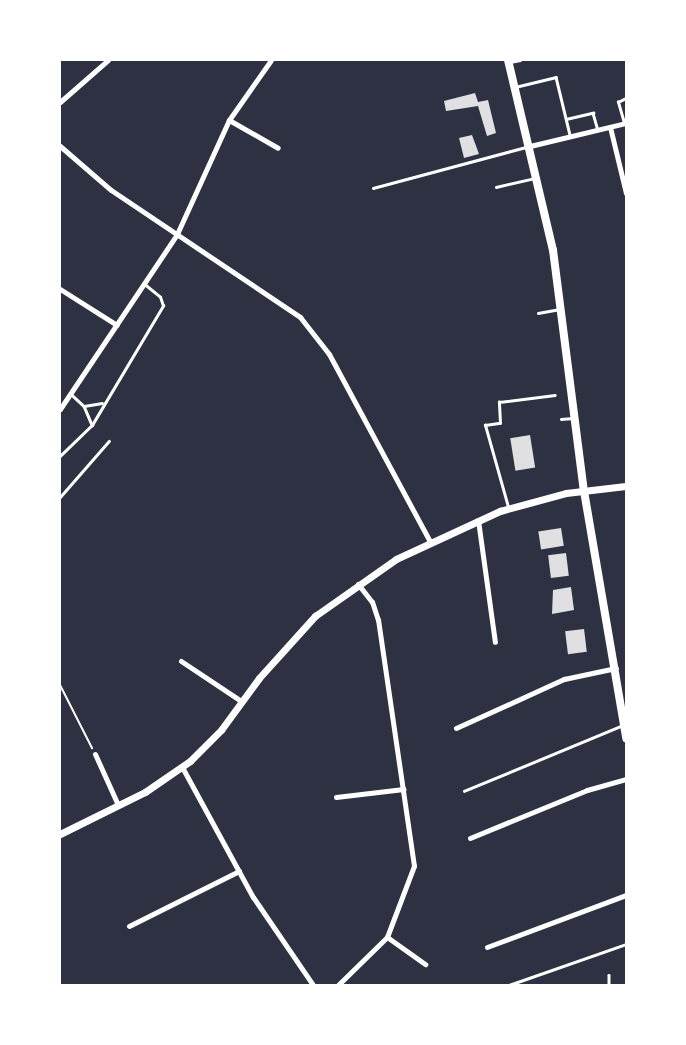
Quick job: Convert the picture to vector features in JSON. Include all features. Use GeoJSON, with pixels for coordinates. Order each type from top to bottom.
{"type":"FeatureCollection","features":[{"type":"Feature","properties":{"kind":"main road"},"geometry":{"type":"LineString","coordinates":[[508,61],[538,178],[562,309],[584,491],[617,668],[626,738]]}},
{"type":"Feature","properties":{"kind":"street"},"geometry":{"type":"LineString","coordinates":[[60,102],[108,60]]}},
{"type":"Feature","properties":{"kind":"street"},"geometry":{"type":"LineString","coordinates":[[60,409],[72,395],[177,234],[229,120],[272,60]]}},
{"type":"Feature","properties":{"kind":"street"},"geometry":{"type":"LineString","coordinates":[[229,120],[278,148]]}},
{"type":"Feature","properties":{"kind":"street"},"geometry":{"type":"LineString","coordinates":[[530,146],[625,123]]}},
{"type":"Feature","properties":{"kind":"street"},"geometry":{"type":"LineString","coordinates":[[610,126],[626,193]]}},
{"type":"Feature","properties":{"kind":"street"},"geometry":{"type":"LineString","coordinates":[[60,146],[111,190],[280,300],[318,337],[429,540]]}},
{"type":"Feature","properties":{"kind":"street"},"geometry":{"type":"LineString","coordinates":[[60,289],[117,324]]}},
{"type":"Feature","properties":{"kind":"street"},"geometry":{"type":"LineString","coordinates":[[60,834],[118,805],[182,767],[221,730],[241,701],[308,623],[358,584],[429,540],[508,508],[584,491],[626,486]]}},
{"type":"Feature","properties":{"kind":"street"},"geometry":{"type":"LineString","coordinates":[[478,519],[495,642]]}},
{"type":"Feature","properties":{"kind":"street"},"geometry":{"type":"LineString","coordinates":[[338,985],[387,937],[414,866],[378,620],[372,602],[358,584]]}},
{"type":"Feature","properties":{"kind":"street"},"geometry":{"type":"LineString","coordinates":[[181,662],[241,701]]}},
{"type":"Feature","properties":{"kind":"street"},"geometry":{"type":"LineString","coordinates":[[456,728],[564,678],[617,668]]}},
{"type":"Feature","properties":{"kind":"street"},"geometry":{"type":"LineString","coordinates":[[96,754],[118,805]]}},
{"type":"Feature","properties":{"kind":"street"},"geometry":{"type":"LineString","coordinates":[[182,767],[239,872],[270,924],[314,985]]}},
{"type":"Feature","properties":{"kind":"street"},"geometry":{"type":"LineString","coordinates":[[470,838],[587,790],[626,780]]}},
{"type":"Feature","properties":{"kind":"street"},"geometry":{"type":"LineString","coordinates":[[336,797],[404,789]]}},
{"type":"Feature","properties":{"kind":"street"},"geometry":{"type":"LineString","coordinates":[[129,926],[239,872]]}},
{"type":"Feature","properties":{"kind":"street"},"geometry":{"type":"LineString","coordinates":[[487,947],[626,895]]}},
{"type":"Feature","properties":{"kind":"street"},"geometry":{"type":"LineString","coordinates":[[387,937],[424,964]]}},
{"type":"Feature","properties":{"kind":"lane"},"geometry":{"type":"LineString","coordinates":[[508,61],[520,60]]}},
{"type":"Feature","properties":{"kind":"lane"},"geometry":{"type":"LineString","coordinates":[[515,87],[556,77],[571,136]]}},
{"type":"Feature","properties":{"kind":"lane"},"geometry":{"type":"LineString","coordinates":[[625,123],[618,102],[626,98]]}},
{"type":"Feature","properties":{"kind":"lane"},"geometry":{"type":"LineString","coordinates":[[566,120],[593,113],[598,130]]}},
{"type":"Feature","properties":{"kind":"lane"},"geometry":{"type":"LineString","coordinates":[[373,188],[530,146]]}},
{"type":"Feature","properties":{"kind":"lane"},"geometry":{"type":"LineString","coordinates":[[496,187],[538,178]]}},
{"type":"Feature","properties":{"kind":"lane"},"geometry":{"type":"LineString","coordinates":[[60,456],[92,426],[102,403],[162,306],[160,297],[144,284]]}},
{"type":"Feature","properties":{"kind":"lane"},"geometry":{"type":"LineString","coordinates":[[538,312],[562,309]]}},
{"type":"Feature","properties":{"kind":"lane"},"geometry":{"type":"LineString","coordinates":[[72,395],[84,406],[92,426]]}},
{"type":"Feature","properties":{"kind":"lane"},"geometry":{"type":"LineString","coordinates":[[508,508],[485,425],[500,423],[499,402],[555,395]]}},
{"type":"Feature","properties":{"kind":"lane"},"geometry":{"type":"LineString","coordinates":[[84,406],[102,403]]}},
{"type":"Feature","properties":{"kind":"lane"},"geometry":{"type":"LineString","coordinates":[[561,419],[575,418]]}},
{"type":"Feature","properties":{"kind":"lane"},"geometry":{"type":"LineString","coordinates":[[60,497],[109,441]]}},
{"type":"Feature","properties":{"kind":"lane"},"geometry":{"type":"LineString","coordinates":[[464,791],[624,724]]}},
{"type":"Feature","properties":{"kind":"lane"},"geometry":{"type":"LineString","coordinates":[[509,985],[626,944]]}},
{"type":"Feature","properties":{"kind":"lane"},"geometry":{"type":"LineString","coordinates":[[609,975],[609,985]]}},
{"type":"Feature","properties":{"kind":"path"},"geometry":{"type":"LineString","coordinates":[[60,686],[96,754]]}},
{"type":"Feature","properties":{"kind":"building"},"geometry":{"type":"Polygon","coordinates":[[[475,93],[478,102],[488,100],[496,133],[487,136],[478,106],[446,111],[444,101],[475,93]]]}},
{"type":"Feature","properties":{"kind":"building"},"geometry":{"type":"Polygon","coordinates":[[[472,135],[479,154],[464,158],[459,138],[472,135]]]}},
{"type":"Feature","properties":{"kind":"building"},"geometry":{"type":"Polygon","coordinates":[[[530,435],[535,468],[515,471],[510,438],[530,435]]]}},
{"type":"Feature","properties":{"kind":"building"},"geometry":{"type":"Polygon","coordinates":[[[561,528],[564,546],[541,549],[538,532],[561,528]]]}},
{"type":"Feature","properties":{"kind":"building"},"geometry":{"type":"Polygon","coordinates":[[[566,553],[569,576],[551,578],[548,555],[566,553]]]}},
{"type":"Feature","properties":{"kind":"building"},"geometry":{"type":"Polygon","coordinates":[[[571,587],[574,610],[552,614],[553,590],[571,587]]]}},
{"type":"Feature","properties":{"kind":"building"},"geometry":{"type":"Polygon","coordinates":[[[584,629],[587,652],[568,654],[565,631],[584,629]]]}}]}
